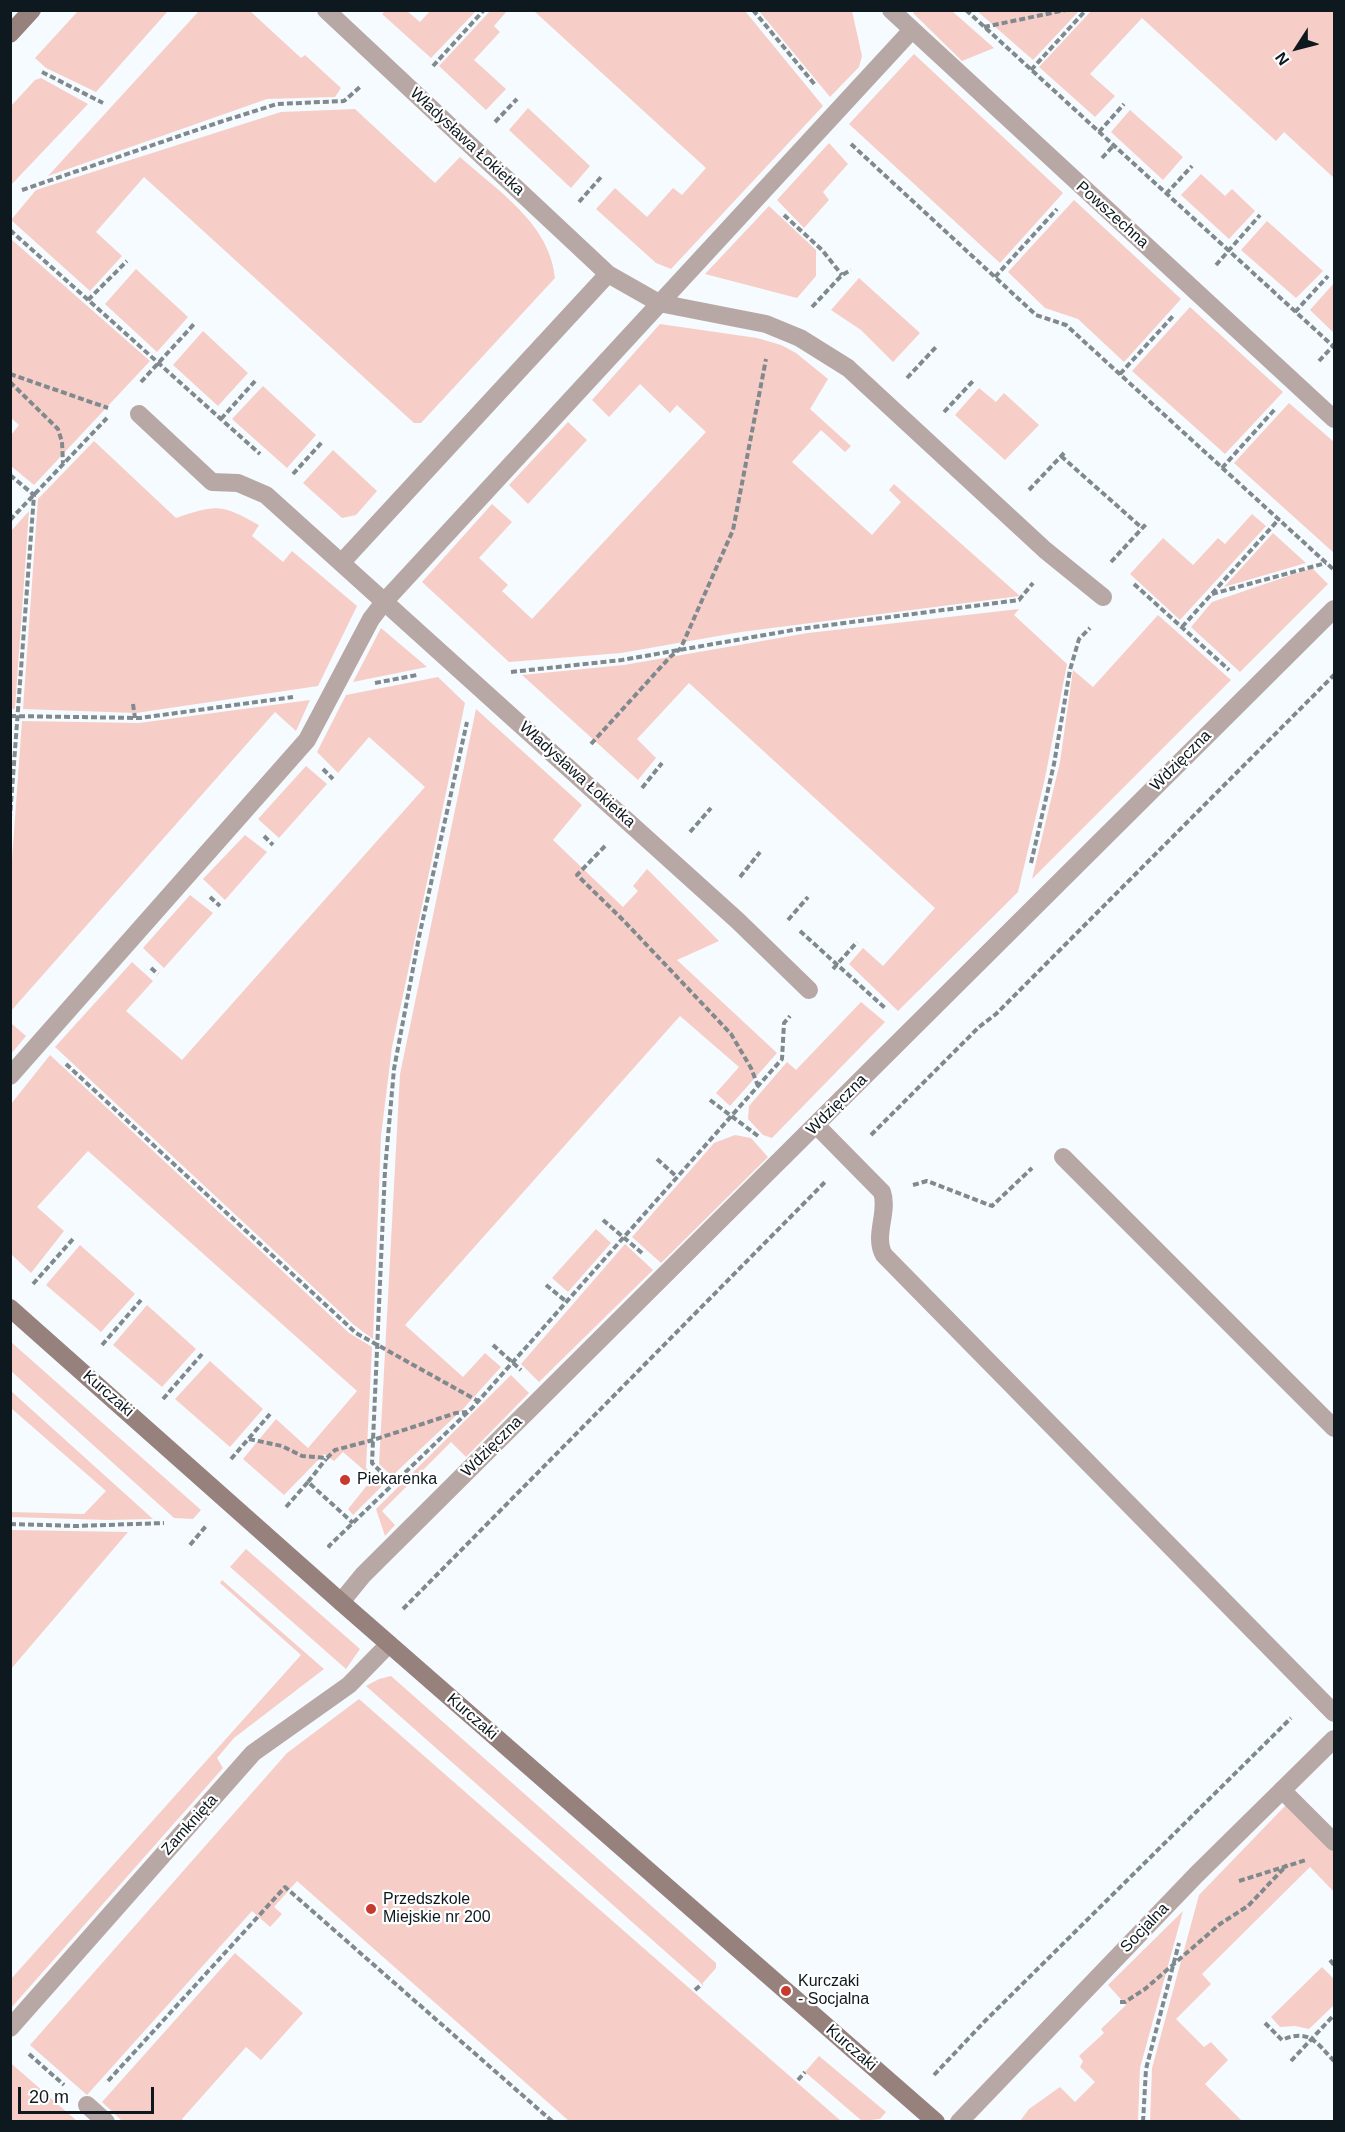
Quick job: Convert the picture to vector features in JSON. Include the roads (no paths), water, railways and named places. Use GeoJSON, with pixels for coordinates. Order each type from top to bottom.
{"type":"FeatureCollection","features":[{"type":"Feature","properties":{"kind":"street"},"geometry":{"type":"LineString","coordinates":[[10,34],[32,10]]}},
{"type":"Feature","properties":{"kind":"street","name":"Władysława Łokietka"},"geometry":{"type":"LineString","coordinates":[[326,10],[608,274],[659,303],[774,327],[800,338],[848,368],[1055,557],[1103,597]]}},
{"type":"Feature","properties":{"kind":"street","name":"Powszechna"},"geometry":{"type":"LineString","coordinates":[[891,10],[911,31],[1335,419]]}},
{"type":"Feature","properties":{"kind":"street"},"geometry":{"type":"LineString","coordinates":[[10,1076],[308,740],[371,619],[384,602],[911,31]]}},
{"type":"Feature","properties":{"kind":"street"},"geometry":{"type":"LineString","coordinates":[[342,562],[608,274]]}},
{"type":"Feature","properties":{"kind":"street","name":"Władysława Łokietka"},"geometry":{"type":"LineString","coordinates":[[139,414],[212,482],[238,483],[267,495],[738,921],[809,990]]}},
{"type":"Feature","properties":{"kind":"street","name":"Wdzięczna"},"geometry":{"type":"LineString","coordinates":[[341,1602],[363,1575],[1335,609]]}},
{"type":"Feature","properties":{"kind":"street"},"geometry":{"type":"LineString","coordinates":[[816,1125],[882,1192],[885,1201],[879,1247],[884,1255],[1335,1713]]}},
{"type":"Feature","properties":{"kind":"street"},"geometry":{"type":"LineString","coordinates":[[1063,1156],[1335,1428]]}},
{"type":"Feature","properties":{"kind":"street","name":"Kurczaki"},"geometry":{"type":"LineString","coordinates":[[10,1308],[341,1602],[936,2121]]}},
{"type":"Feature","properties":{"kind":"street","name":"Zamknięta"},"geometry":{"type":"LineString","coordinates":[[10,2028],[253,1754],[349,1685],[390,1644]]}},
{"type":"Feature","properties":{"kind":"street","name":"Socjalna"},"geometry":{"type":"LineString","coordinates":[[959,2121],[1196,1875],[1335,1739]]}},
{"type":"Feature","properties":{"kind":"street"},"geometry":{"type":"LineString","coordinates":[[1282,1790],[1333,1841]]}},
{"type":"Feature","properties":{"kind":"street"},"geometry":{"type":"LineString","coordinates":[[87,2105],[106,2121]]}},
{"type":"Feature","properties":{"kind":"place","name":"Piekarenka"},"geometry":{"type":"Point","coordinates":[345,1480]}},
{"type":"Feature","properties":{"kind":"place","name":"Przedszkole Miejskie nr 200"},"geometry":{"type":"Point","coordinates":[371,1909]}},
{"type":"Feature","properties":{"kind":"place","name":"Kurczaki - Socjalna"},"geometry":{"type":"Point","coordinates":[786,1991]}}]}
